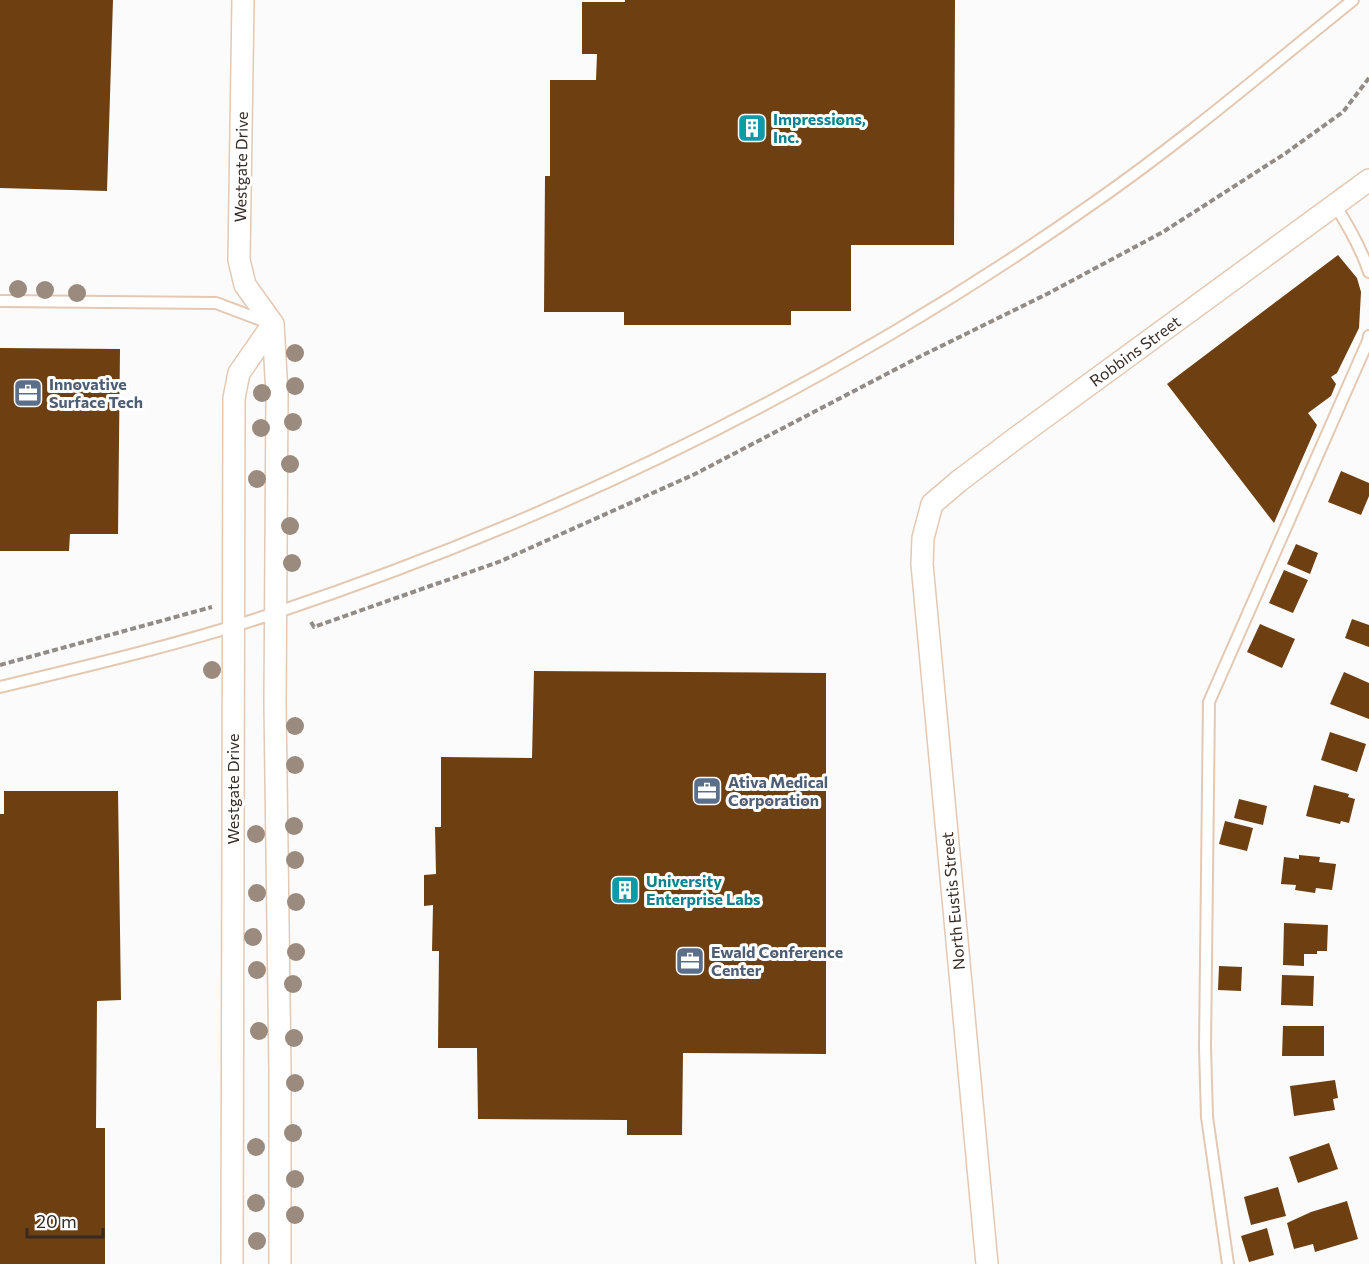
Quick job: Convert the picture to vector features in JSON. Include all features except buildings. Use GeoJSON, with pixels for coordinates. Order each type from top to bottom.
{"type":"FeatureCollection","features":[{"type":"Feature","properties":{"kind":"street","name":"Westgate Drive"},"geometry":{"type":"LineString","coordinates":[[232,1264],[234,398],[239,374],[273,324],[245,285],[239,260],[243,0]]}},
{"type":"Feature","properties":{"kind":"street","name":"Robbins Street"},"geometry":{"type":"LineString","coordinates":[[923,538],[932,504],[959,481],[1369,180]]}},
{"type":"Feature","properties":{"kind":"street"},"geometry":{"type":"LineString","coordinates":[[273,324],[277,394],[275,704],[280,1264]]}},
{"type":"Feature","properties":{"kind":"street","name":"North Eustis Street"},"geometry":{"type":"LineString","coordinates":[[923,538],[922,564],[987,1264]]}},
{"type":"Feature","properties":{"kind":"lane"},"geometry":{"type":"LineString","coordinates":[[0,687],[104,663],[277,613],[439,554],[508,526],[579,495],[728,423],[861,351],[964,289],[1092,204],[1166,151],[1353,0]]}},
{"type":"Feature","properties":{"kind":"lane"},"geometry":{"type":"LineString","coordinates":[[1335,205],[1364,255],[1369,272]]}},
{"type":"Feature","properties":{"kind":"lane"},"geometry":{"type":"LineString","coordinates":[[0,300],[216,303],[273,324]]}},
{"type":"Feature","properties":{"kind":"lane"},"geometry":{"type":"LineString","coordinates":[[1228,1264],[1207,1117],[1205,975],[1209,702],[1369,336]]}},
{"type":"Feature","properties":{"kind":"path"},"geometry":{"type":"LineString","coordinates":[[311,621],[314,627],[501,561],[695,474],[921,356],[1047,294],[1163,232],[1286,153],[1343,112],[1369,78]]}},
{"type":"Feature","properties":{"kind":"path"},"geometry":{"type":"LineString","coordinates":[[0,665],[234,601]]}},
{"type":"Feature","properties":{"kind":"place","name":"Impressions, Inc."},"geometry":{"type":"Point","coordinates":[752,128]}},
{"type":"Feature","properties":{"kind":"place","name":"Innovative Surface Tech"},"geometry":{"type":"Point","coordinates":[28,393]}},
{"type":"Feature","properties":{"kind":"place","name":"Ativa Medical Corporation"},"geometry":{"type":"Point","coordinates":[707,791]}},
{"type":"Feature","properties":{"kind":"place","name":"University Enterprise Labs"},"geometry":{"type":"Point","coordinates":[625,890]}},
{"type":"Feature","properties":{"kind":"place","name":"Ewald Conference Center"},"geometry":{"type":"Point","coordinates":[690,961]}}]}
